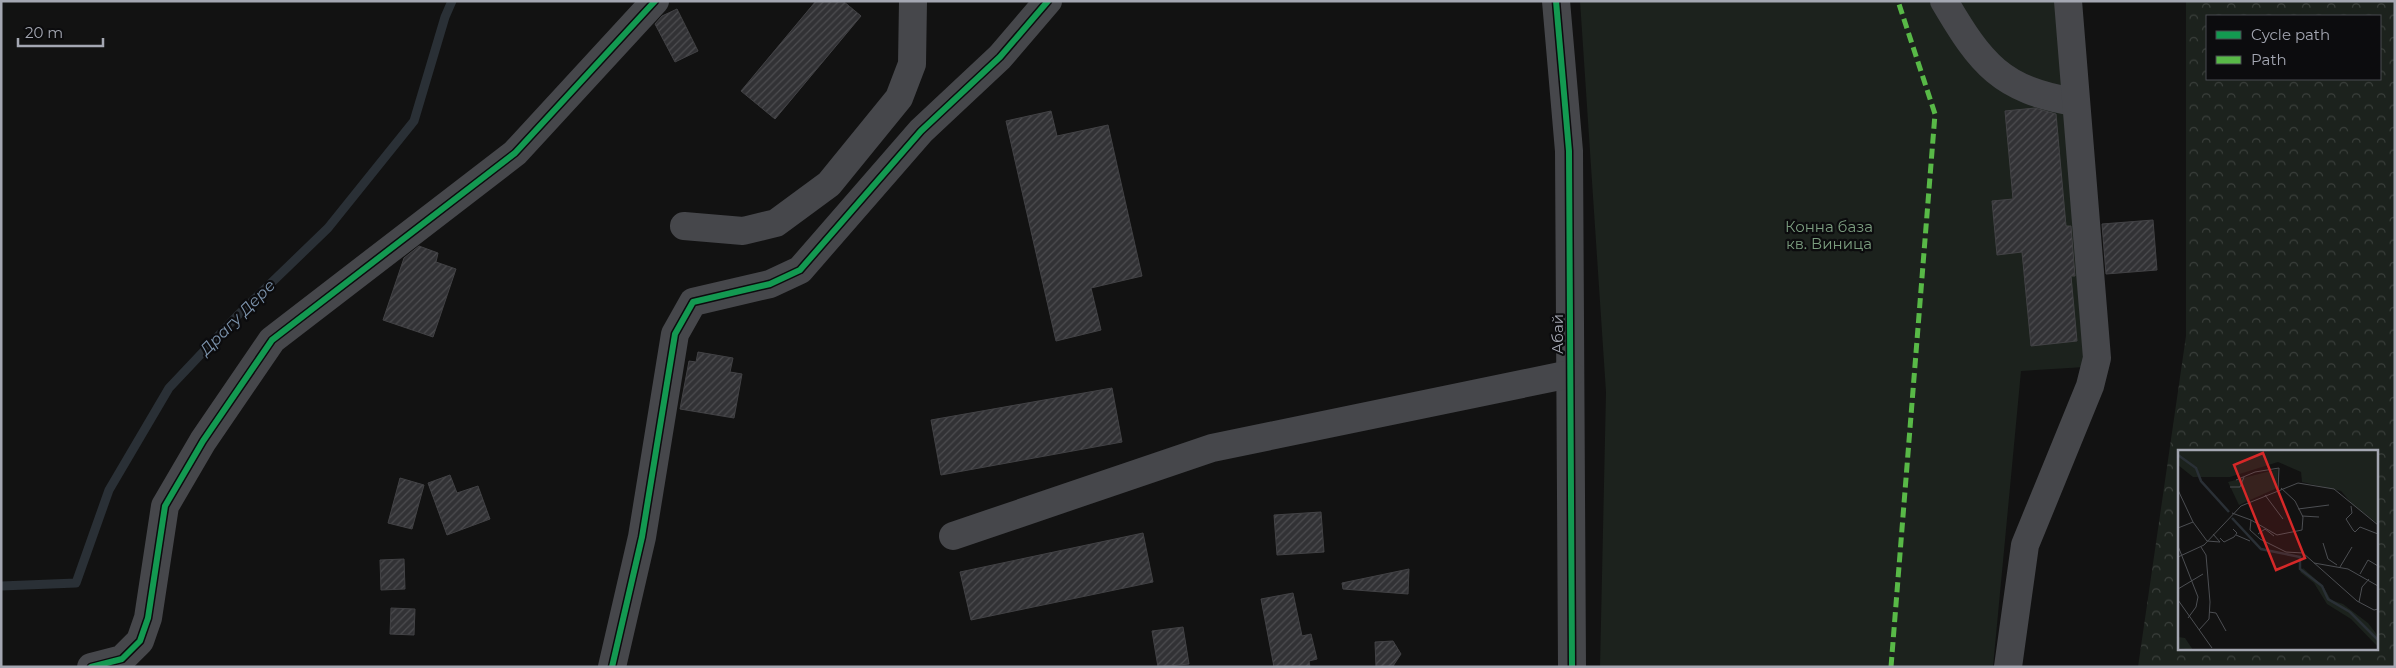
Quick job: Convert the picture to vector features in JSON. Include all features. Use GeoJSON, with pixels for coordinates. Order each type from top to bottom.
{"type":"FeatureCollection","features":[{"type":"Feature","properties":{"kind":"street"},"geometry":{"type":"LineString","coordinates":[[91,667],[122,659],[140,641],[148,618],[165,506],[203,441],[272,340],[515,153],[655,1]]}},
{"type":"Feature","properties":{"kind":"street"},"geometry":{"type":"LineString","coordinates":[[684,226],[743,231],[776,223],[829,184],[899,98],[912,64],[913,1]]}},
{"type":"Feature","properties":{"kind":"street"},"geometry":{"type":"LineString","coordinates":[[612,667],[642,537],[675,334],[692,302],[770,284],[800,270],[921,131],[1000,57],[1048,1]]}},
{"type":"Feature","properties":{"kind":"street","name":"Абай"},"geometry":{"type":"LineString","coordinates":[[1556,1],[1569,151],[1572,667]]}},
{"type":"Feature","properties":{"kind":"street"},"geometry":{"type":"LineString","coordinates":[[1944,1],[1983,61],[2014,84],[2043,96],[2075,102]]}},
{"type":"Feature","properties":{"kind":"street"},"geometry":{"type":"LineString","coordinates":[[2008,667],[2025,545],[2090,386],[2096,358],[2068,1]]}},
{"type":"Feature","properties":{"kind":"street"},"geometry":{"type":"LineString","coordinates":[[954,536],[1212,448],[1570,374]]}},
{"type":"Feature","properties":{"kind":"green space","name":"Конна база кв. Виница"},"geometry":{"type":"Polygon","coordinates":[[[1580,1],[2055,1],[2085,367],[2021,371],[1993,667],[1600,667],[1606,392],[1580,1]]]}},
{"type":"Feature","properties":{"kind":"green space"},"geometry":{"type":"Polygon","coordinates":[[[2186,1],[2395,1],[2395,667],[2138,667],[2186,336],[2186,1]]]}},
{"type":"Feature","properties":{"kind":"building"},"geometry":{"type":"Polygon","coordinates":[[[816,1],[843,1],[861,16],[775,119],[741,91],[816,1]]]}},
{"type":"Feature","properties":{"kind":"building"},"geometry":{"type":"Polygon","coordinates":[[[677,9],[698,51],[675,62],[655,24],[662,16],[677,9]]]}},
{"type":"Feature","properties":{"kind":"building"},"geometry":{"type":"Polygon","coordinates":[[[2035,108],[2056,114],[2066,226],[2071,226],[2075,276],[2071,276],[2077,341],[2031,346],[2022,252],[1997,255],[1992,201],[2013,199],[2005,111],[2035,108]]]}},
{"type":"Feature","properties":{"kind":"building"},"geometry":{"type":"Polygon","coordinates":[[[1051,111],[1057,136],[1108,125],[1142,276],[1091,288],[1101,330],[1056,341],[1006,121],[1051,111]]]}},
{"type":"Feature","properties":{"kind":"building"},"geometry":{"type":"Polygon","coordinates":[[[2153,220],[2157,270],[2106,274],[2102,224],[2153,220]]]}},
{"type":"Feature","properties":{"kind":"building"},"geometry":{"type":"Polygon","coordinates":[[[419,246],[438,253],[436,262],[456,269],[433,337],[383,320],[404,258],[419,246]]]}},
{"type":"Feature","properties":{"kind":"building"},"geometry":{"type":"Polygon","coordinates":[[[698,352],[733,358],[730,372],[742,374],[734,418],[680,409],[689,361],[696,362],[698,352]]]}},
{"type":"Feature","properties":{"kind":"building"},"geometry":{"type":"Polygon","coordinates":[[[1112,388],[1122,442],[941,475],[931,420],[1112,388]]]}},
{"type":"Feature","properties":{"kind":"building"},"geometry":{"type":"Polygon","coordinates":[[[450,475],[457,493],[478,486],[490,519],[447,535],[428,483],[450,475]]]}},
{"type":"Feature","properties":{"kind":"building"},"geometry":{"type":"Polygon","coordinates":[[[400,478],[424,485],[412,529],[388,523],[400,478]]]}},
{"type":"Feature","properties":{"kind":"building"},"geometry":{"type":"Polygon","coordinates":[[[1321,512],[1324,552],[1277,555],[1274,515],[1321,512]]]}},
{"type":"Feature","properties":{"kind":"building"},"geometry":{"type":"Polygon","coordinates":[[[1143,533],[1153,582],[971,620],[960,572],[1143,533]]]}},
{"type":"Feature","properties":{"kind":"building"},"geometry":{"type":"Polygon","coordinates":[[[404,559],[405,589],[381,590],[380,560],[404,559]]]}},
{"type":"Feature","properties":{"kind":"building"},"geometry":{"type":"Polygon","coordinates":[[[1409,569],[1408,594],[1343,589],[1342,583],[1409,569]]]}},
{"type":"Feature","properties":{"kind":"building"},"geometry":{"type":"Polygon","coordinates":[[[1293,593],[1302,636],[1311,634],[1317,659],[1309,661],[1310,667],[1274,667],[1261,599],[1293,593]]]}},
{"type":"Feature","properties":{"kind":"building"},"geometry":{"type":"Polygon","coordinates":[[[391,608],[415,609],[414,635],[390,634],[391,608]]]}},
{"type":"Feature","properties":{"kind":"building"},"geometry":{"type":"Polygon","coordinates":[[[1183,627],[1189,664],[1158,667],[1152,631],[1183,627]]]}},
{"type":"Feature","properties":{"kind":"building"},"geometry":{"type":"Polygon","coordinates":[[[1393,641],[1401,654],[1393,666],[1376,667],[1375,642],[1393,641]]]}},
{"type":"Feature","properties":{"kind":"waterway","name":"Драгу Дере"},"geometry":{"type":"LineString","coordinates":[[1,586],[76,583],[109,490],[169,388],[237,316],[328,228],[414,121],[445,17],[452,1]]}},
{"type":"Feature","properties":{"kind":"marked path"},"geometry":{"type":"LineString","coordinates":[[1891,667],[1935,114],[1898,1]]}},
{"type":"Feature","properties":{"kind":"cycle path"},"geometry":{"type":"LineString","coordinates":[[91,667],[122,659],[140,641],[148,618],[165,506],[203,441],[272,340],[515,153],[655,1]]}},
{"type":"Feature","properties":{"kind":"cycle path"},"geometry":{"type":"LineString","coordinates":[[612,667],[642,537],[675,334],[693,302],[770,284],[800,270],[921,131],[1000,57],[1048,1]]}},
{"type":"Feature","properties":{"kind":"cycle path"},"geometry":{"type":"LineString","coordinates":[[1556,1],[1569,151],[1572,667]]}}]}
